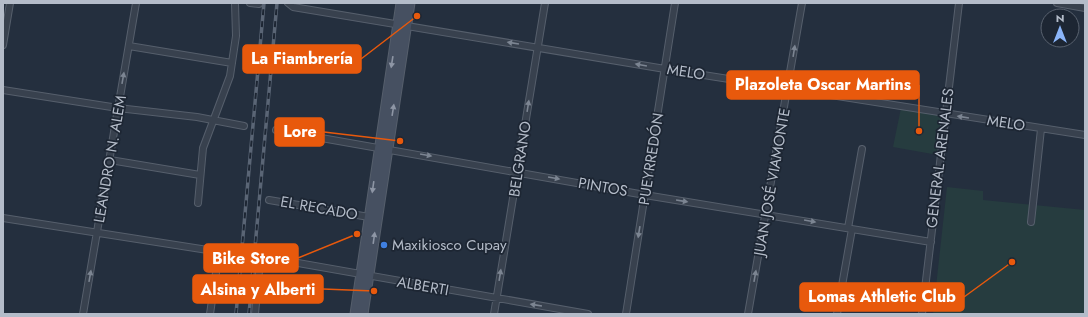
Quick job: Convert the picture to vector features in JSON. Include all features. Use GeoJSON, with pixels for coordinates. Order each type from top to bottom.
{"type":"FeatureCollection","features":[{"type":"Feature","properties":{"kind":"main road"},"geometry":{"type":"LineString","coordinates":[[401,3],[402,25]]}},
{"type":"Feature","properties":{"kind":"main road"},"geometry":{"type":"LineString","coordinates":[[354,314],[364,276],[402,25],[410,3]]}},
{"type":"Feature","properties":{"kind":"main road"},"geometry":{"type":"LineString","coordinates":[[362,314],[369,217],[383,148]]}},
{"type":"Feature","properties":{"kind":"street"},"geometry":{"type":"LineString","coordinates":[[3,45],[10,3]]}},
{"type":"Feature","properties":{"kind":"street","name":"LEANDRO N. ALEM"},"geometry":{"type":"LineString","coordinates":[[83,314],[136,3]]}},
{"type":"Feature","properties":{"kind":"street"},"geometry":{"type":"LineString","coordinates":[[198,203],[203,148],[226,91],[232,63],[236,36],[235,3]]}},
{"type":"Feature","properties":{"kind":"street"},"geometry":{"type":"LineString","coordinates":[[250,3],[259,4]]}},
{"type":"Feature","properties":{"kind":"street","name":"MELO"},"geometry":{"type":"LineString","coordinates":[[288,3],[293,7],[665,69],[1085,135]]}},
{"type":"Feature","properties":{"kind":"street","name":"BELGRANO"},"geometry":{"type":"LineString","coordinates":[[494,314],[545,3]]}},
{"type":"Feature","properties":{"kind":"street","name":"PUEYRREDÓN"},"geometry":{"type":"LineString","coordinates":[[626,314],[676,3]]}},
{"type":"Feature","properties":{"kind":"street","name":"JUAN JOSÉ VIAMONTE"},"geometry":{"type":"LineString","coordinates":[[748,314],[802,3]]}},
{"type":"Feature","properties":{"kind":"street","name":"GENERAL ARENALES"},"geometry":{"type":"LineString","coordinates":[[922,314],[958,3]]}},
{"type":"Feature","properties":{"kind":"street"},"geometry":{"type":"LineString","coordinates":[[1057,3],[1085,8]]}},
{"type":"Feature","properties":{"kind":"street"},"geometry":{"type":"LineString","coordinates":[[129,46],[232,63]]}},
{"type":"Feature","properties":{"kind":"street"},"geometry":{"type":"LineString","coordinates":[[3,90],[118,108],[214,120],[244,126]]}},
{"type":"Feature","properties":{"kind":"street"},"geometry":{"type":"LineString","coordinates":[[1031,222],[1041,129]]}},
{"type":"Feature","properties":{"kind":"street","name":"PINTOS"},"geometry":{"type":"LineString","coordinates":[[276,130],[645,195],[930,242]]}},
{"type":"Feature","properties":{"kind":"street"},"geometry":{"type":"LineString","coordinates":[[836,314],[862,149]]}},
{"type":"Feature","properties":{"kind":"street"},"geometry":{"type":"LineString","coordinates":[[110,160],[200,175]]}},
{"type":"Feature","properties":{"kind":"street","name":"EL RECADO"},"geometry":{"type":"LineString","coordinates":[[270,200],[369,217]]}},
{"type":"Feature","properties":{"kind":"street"},"geometry":{"type":"LineString","coordinates":[[3,218],[97,234],[233,254]]}},
{"type":"Feature","properties":{"kind":"street"},"geometry":{"type":"LineString","coordinates":[[210,314],[219,252]]}},
{"type":"Feature","properties":{"kind":"street","name":"ALBERTI"},"geometry":{"type":"LineString","coordinates":[[255,314],[260,260],[264,257],[364,276],[588,314]]}},
{"type":"Feature","properties":{"kind":"street"},"geometry":{"type":"LineString","coordinates":[[548,314],[549,307]]}},
{"type":"Feature","properties":{"kind":"green space"},"geometry":{"type":"Polygon","coordinates":[[[901,108],[943,115],[938,155],[893,147],[901,108]]]}},
{"type":"Feature","properties":{"kind":"green space"},"geometry":{"type":"Polygon","coordinates":[[[947,187],[983,191],[983,200],[1085,210],[1085,314],[933,314],[947,187]]]}},
{"type":"Feature","properties":{"kind":"railway"},"geometry":{"type":"LineString","coordinates":[[236,314],[264,3]]}},
{"type":"Feature","properties":{"kind":"railway"},"geometry":{"type":"LineString","coordinates":[[249,314],[277,3]]}},
{"type":"Feature","properties":{"kind":"place","name":"La Fiambrería"},"geometry":{"type":"Point","coordinates":[417,16]}},
{"type":"Feature","properties":{"kind":"place","name":"Plazoleta Oscar Martins"},"geometry":{"type":"Point","coordinates":[919,131]}},
{"type":"Feature","properties":{"kind":"place","name":"Lore"},"geometry":{"type":"Point","coordinates":[400,141]}},
{"type":"Feature","properties":{"kind":"place","name":"Bike Store"},"geometry":{"type":"Point","coordinates":[357,234]}},
{"type":"Feature","properties":{"kind":"place","name":"Maxikiosco Cupay"},"geometry":{"type":"Point","coordinates":[384,245]}},
{"type":"Feature","properties":{"kind":"place","name":"Lomas Athletic Club"},"geometry":{"type":"Point","coordinates":[1012,262]}},
{"type":"Feature","properties":{"kind":"place","name":"Alsina y Alberti"},"geometry":{"type":"Point","coordinates":[374,291]}}]}
